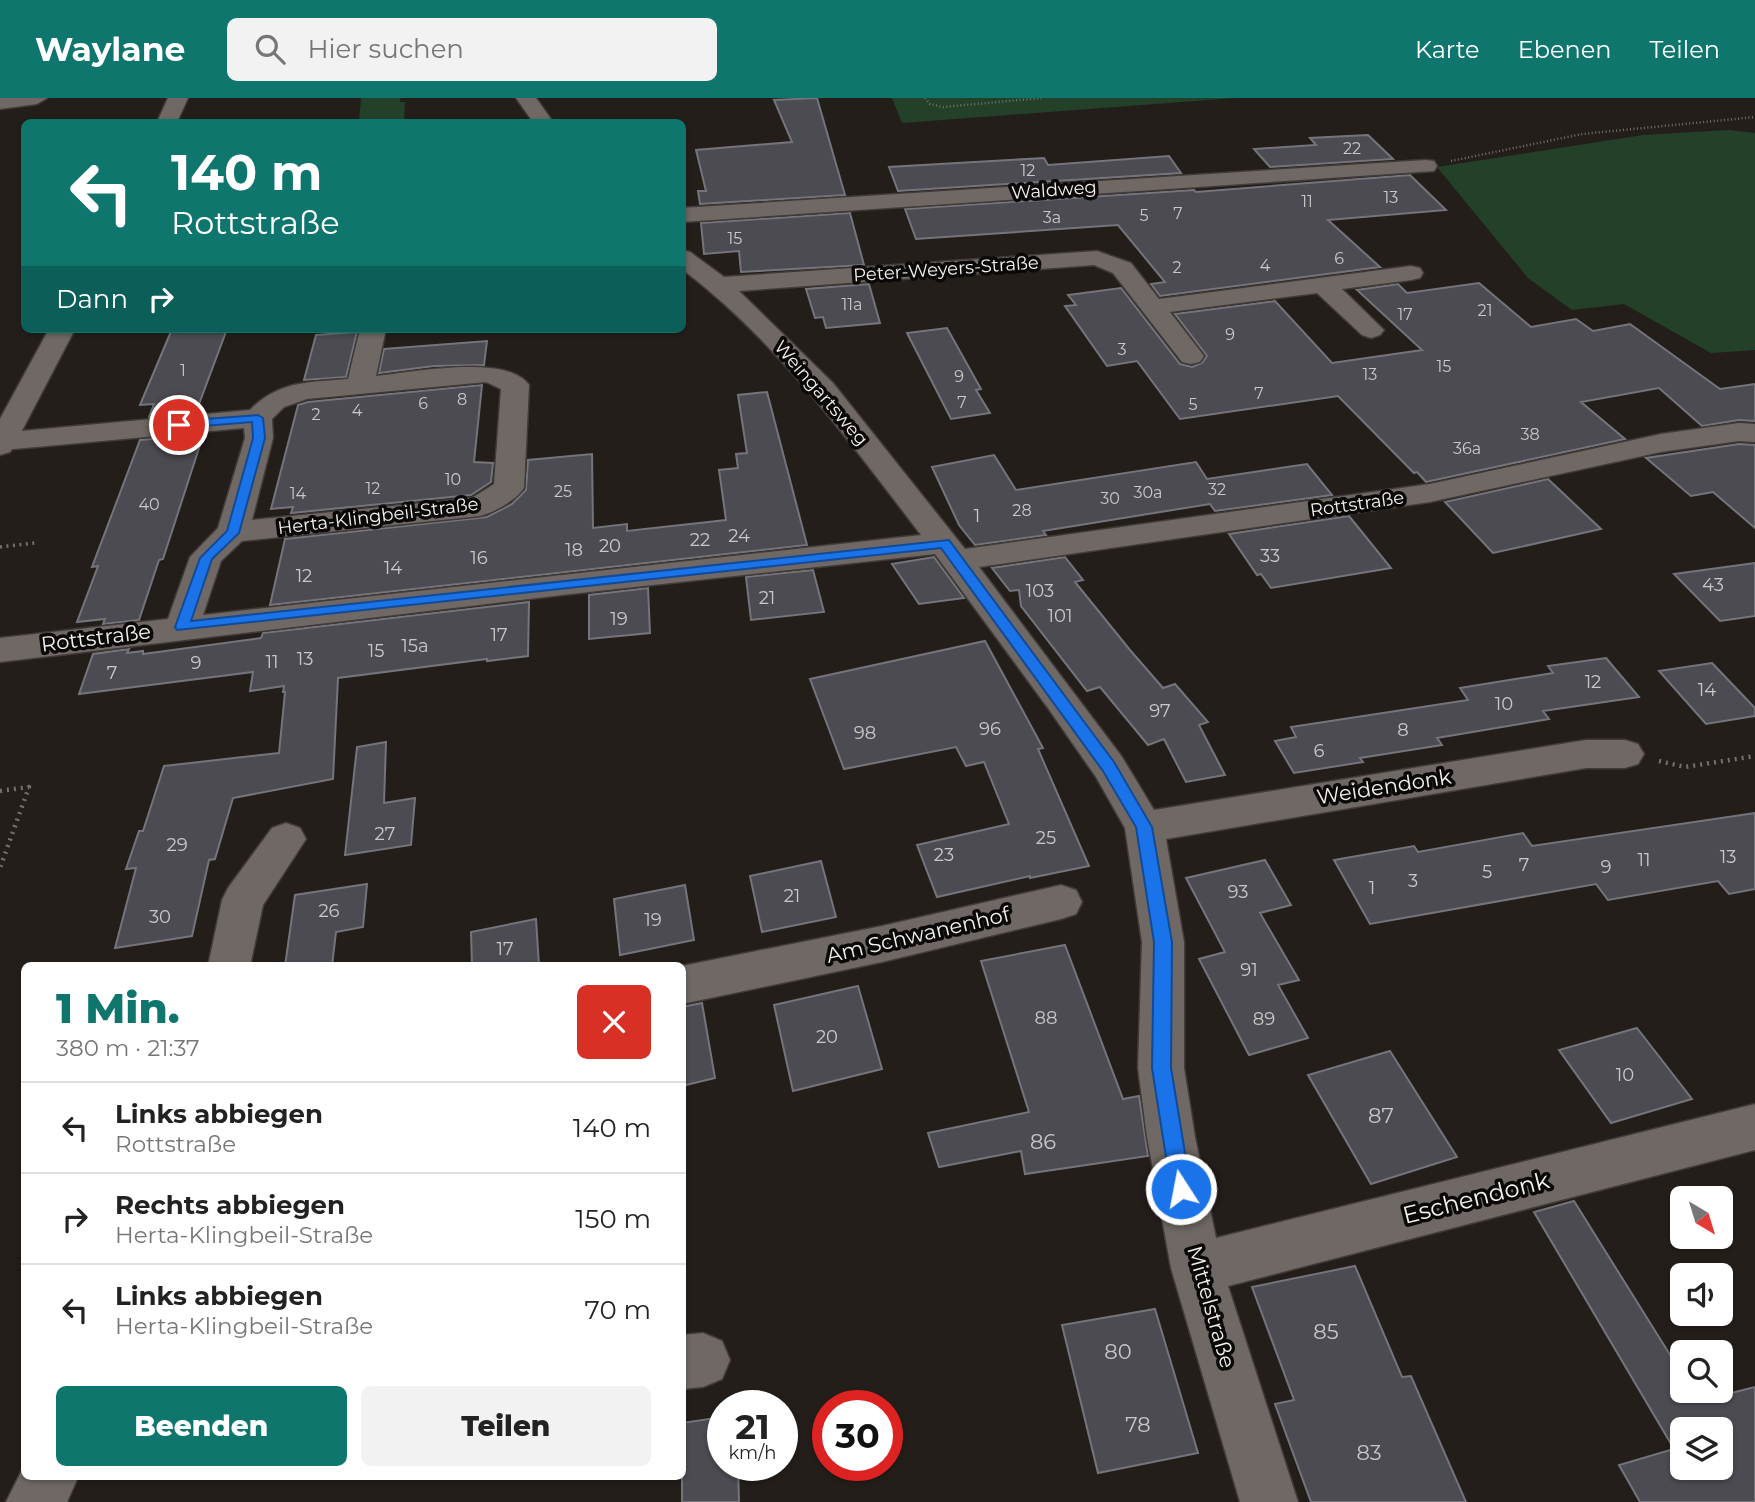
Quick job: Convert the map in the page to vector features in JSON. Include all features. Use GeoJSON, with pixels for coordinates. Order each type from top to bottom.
{"type":"FeatureCollection","features":[{"type":"Feature","properties":{"kind":"street"},"geometry":{"type":"LineString","coordinates":[[0,103],[37,98]]}},
{"type":"Feature","properties":{"kind":"street"},"geometry":{"type":"LineString","coordinates":[[168,119],[178,98]]}},
{"type":"Feature","properties":{"kind":"street"},"geometry":{"type":"LineString","coordinates":[[526,98],[541,119]]}},
{"type":"Feature","properties":{"kind":"street","name":"Waldweg"},"geometry":{"type":"LineString","coordinates":[[686,215],[1426,166]]}},
{"type":"Feature","properties":{"kind":"street","name":"Peter-Weyers-Straße"},"geometry":{"type":"LineString","coordinates":[[719,285],[1097,258],[1122,268],[1191,356]]}},
{"type":"Feature","properties":{"kind":"street","name":"Weingartsweg"},"geometry":{"type":"LineString","coordinates":[[686,260],[719,285],[824,389],[950,551]]}},
{"type":"Feature","properties":{"kind":"street"},"geometry":{"type":"LineString","coordinates":[[1153,307],[1411,273]]}},
{"type":"Feature","properties":{"kind":"street"},"geometry":{"type":"LineString","coordinates":[[1323,285],[1371,330]]}},
{"type":"Feature","properties":{"kind":"street"},"geometry":{"type":"LineString","coordinates":[[1,444],[60,333]]}},
{"type":"Feature","properties":{"kind":"street"},"geometry":{"type":"LineString","coordinates":[[360,386],[372,333]]}},
{"type":"Feature","properties":{"kind":"street","name":"Herta-Klingbeil-Straße"},"geometry":{"type":"LineString","coordinates":[[233,533],[480,507],[509,488],[515,385],[489,374],[303,391],[274,401],[258,418]]}},
{"type":"Feature","properties":{"kind":"street"},"geometry":{"type":"LineString","coordinates":[[1,444],[258,418],[259,438],[233,533],[206,558],[182,627]]}},
{"type":"Feature","properties":{"kind":"street","name":"Rottstraße"},"geometry":{"type":"LineString","coordinates":[[0,650],[182,627],[950,551],[1430,493],[1661,443],[1739,432],[1755,433]]}},
{"type":"Feature","properties":{"kind":"street","name":"Mittelstraße"},"geometry":{"type":"LineString","coordinates":[[950,551],[1109,766],[1144,827],[1163,942],[1161,1068],[1171,1137],[1197,1268],[1269,1502]]}},
{"type":"Feature","properties":{"kind":"street","name":"Weidendonk"},"geometry":{"type":"LineString","coordinates":[[1144,827],[1586,754],[1625,754]]}},
{"type":"Feature","properties":{"kind":"street"},"geometry":{"type":"LineString","coordinates":[[230,962],[243,900],[286,839]]}},
{"type":"Feature","properties":{"kind":"street","name":"Am Schwanenhof"},"geometry":{"type":"LineString","coordinates":[[686,984],[882,944],[1061,902]]}},
{"type":"Feature","properties":{"kind":"street","name":"Eschendonk"},"geometry":{"type":"LineString","coordinates":[[1197,1268],[1755,1127]]}},
{"type":"Feature","properties":{"kind":"street"},"geometry":{"type":"LineString","coordinates":[[35,1502],[48,1480]]}},
{"type":"Feature","properties":{"kind":"path"},"geometry":{"type":"LineString","coordinates":[[925,98],[930,104],[943,107],[1042,98]]}},
{"type":"Feature","properties":{"kind":"path"},"geometry":{"type":"LineString","coordinates":[[1426,166],[1582,134],[1755,117]]}},
{"type":"Feature","properties":{"kind":"path"},"geometry":{"type":"LineString","coordinates":[[0,547],[35,543]]}},
{"type":"Feature","properties":{"kind":"path"},"geometry":{"type":"LineString","coordinates":[[1625,754],[1685,767],[1755,756]]}},
{"type":"Feature","properties":{"kind":"path"},"geometry":{"type":"LineString","coordinates":[[0,791],[29,787],[0,868]]}},
{"type":"Feature","properties":{"kind":"green space"},"geometry":{"type":"Polygon","coordinates":[[[361,98],[400,98],[400,102],[405,102],[404,119],[359,119],[361,98]]]}},
{"type":"Feature","properties":{"kind":"green space"},"geometry":{"type":"Polygon","coordinates":[[[892,98],[1235,98],[902,123],[892,98]]]}},
{"type":"Feature","properties":{"kind":"green space"},"geometry":{"type":"Polygon","coordinates":[[[1728,130],[1755,133],[1755,350],[1711,353],[1624,304],[1572,310],[1528,278],[1437,167],[1643,135],[1728,130]]]}},
{"type":"Feature","properties":{"kind":"building"},"geometry":{"type":"Polygon","coordinates":[[[817,98],[845,195],[700,204],[698,191],[706,191],[696,150],[792,142],[774,100],[817,98]]]}},
{"type":"Feature","properties":{"kind":"building"},"geometry":{"type":"Polygon","coordinates":[[[1368,135],[1393,159],[1270,167],[1254,149],[1316,145],[1310,138],[1368,135]]]}},
{"type":"Feature","properties":{"kind":"building"},"geometry":{"type":"Polygon","coordinates":[[[1169,156],[1181,173],[898,191],[889,167],[1044,158],[1048,165],[1169,156]]]}},
{"type":"Feature","properties":{"kind":"building"},"geometry":{"type":"Polygon","coordinates":[[[1410,175],[1446,210],[1328,220],[1380,267],[1160,296],[1151,284],[1165,282],[1118,225],[916,239],[905,209],[1194,190],[1196,192],[1410,175]]]}},
{"type":"Feature","properties":{"kind":"building"},"geometry":{"type":"Polygon","coordinates":[[[850,213],[864,265],[741,272],[739,251],[704,254],[701,223],[850,213]]]}},
{"type":"Feature","properties":{"kind":"building"},"geometry":{"type":"Polygon","coordinates":[[[1479,283],[1531,327],[1576,319],[1593,331],[1630,324],[1720,389],[1755,384],[1755,421],[1739,420],[1702,426],[1659,388],[1581,402],[1625,439],[1426,482],[1338,396],[1180,419],[1137,361],[1107,366],[1065,306],[1076,305],[1068,295],[1121,288],[1180,364],[1192,367],[1202,363],[1207,356],[1175,314],[1275,301],[1332,363],[1422,350],[1357,290],[1398,284],[1407,293],[1479,283]]]}},
{"type":"Feature","properties":{"kind":"building"},"geometry":{"type":"Polygon","coordinates":[[[869,284],[880,323],[826,328],[823,317],[815,318],[806,289],[869,284]]]}},
{"type":"Feature","properties":{"kind":"building"},"geometry":{"type":"Polygon","coordinates":[[[947,328],[981,389],[976,390],[990,413],[951,419],[907,333],[947,328]]]}},
{"type":"Feature","properties":{"kind":"building"},"geometry":{"type":"Polygon","coordinates":[[[170,333],[226,333],[196,412],[149,417],[154,404],[140,405],[170,333]]]}},
{"type":"Feature","properties":{"kind":"building"},"geometry":{"type":"Polygon","coordinates":[[[357,333],[346,377],[304,380],[316,335],[357,333]]]}},
{"type":"Feature","properties":{"kind":"building"},"geometry":{"type":"Polygon","coordinates":[[[487,341],[484,365],[434,366],[379,373],[384,349],[487,341]]]}},
{"type":"Feature","properties":{"kind":"building"},"geometry":{"type":"Polygon","coordinates":[[[482,385],[474,462],[493,463],[491,482],[471,495],[291,513],[293,507],[271,509],[298,405],[482,385]]]}},
{"type":"Feature","properties":{"kind":"building"},"geometry":{"type":"Polygon","coordinates":[[[767,392],[807,545],[270,605],[285,539],[487,517],[512,504],[526,490],[528,460],[592,454],[593,528],[627,524],[627,531],[726,520],[719,470],[738,468],[736,454],[747,453],[738,395],[767,392]]]}},
{"type":"Feature","properties":{"kind":"building"},"geometry":{"type":"Polygon","coordinates":[[[187,436],[184,444],[201,442],[163,559],[159,560],[139,620],[103,624],[105,619],[77,622],[98,566],[92,567],[140,440],[187,436]]]}},
{"type":"Feature","properties":{"kind":"building"},"geometry":{"type":"Polygon","coordinates":[[[1739,444],[1755,445],[1755,528],[1713,492],[1691,496],[1646,458],[1739,444]]]}},
{"type":"Feature","properties":{"kind":"building"},"geometry":{"type":"Polygon","coordinates":[[[994,455],[1016,490],[1196,462],[1207,479],[1307,464],[1332,495],[1215,511],[1210,504],[1043,531],[1046,535],[975,545],[959,525],[932,467],[994,455]]]}},
{"type":"Feature","properties":{"kind":"building"},"geometry":{"type":"Polygon","coordinates":[[[1548,479],[1601,529],[1493,553],[1445,502],[1548,479]]]}},
{"type":"Feature","properties":{"kind":"building"},"geometry":{"type":"Polygon","coordinates":[[[1349,516],[1391,568],[1271,588],[1261,574],[1257,575],[1229,534],[1349,516]]]}},
{"type":"Feature","properties":{"kind":"building"},"geometry":{"type":"Polygon","coordinates":[[[934,557],[964,598],[919,604],[892,564],[934,557]]]}},
{"type":"Feature","properties":{"kind":"building"},"geometry":{"type":"Polygon","coordinates":[[[1065,557],[1083,580],[1075,582],[1130,650],[1163,688],[1175,684],[1208,722],[1199,725],[1225,775],[1186,782],[1164,739],[1148,745],[1100,687],[1087,691],[1021,606],[1019,590],[1010,591],[992,568],[1065,557]]]}},
{"type":"Feature","properties":{"kind":"building"},"geometry":{"type":"Polygon","coordinates":[[[1755,563],[1755,616],[1720,621],[1674,574],[1755,563]]]}},
{"type":"Feature","properties":{"kind":"building"},"geometry":{"type":"Polygon","coordinates":[[[813,570],[824,612],[751,620],[746,577],[813,570]]]}},
{"type":"Feature","properties":{"kind":"building"},"geometry":{"type":"Polygon","coordinates":[[[648,588],[650,633],[589,639],[589,595],[648,588]]]}},
{"type":"Feature","properties":{"kind":"building"},"geometry":{"type":"Polygon","coordinates":[[[529,602],[528,656],[338,678],[333,779],[233,798],[215,859],[209,860],[192,936],[115,948],[136,868],[126,869],[139,831],[143,831],[164,766],[279,753],[285,692],[284,686],[250,691],[253,672],[79,694],[93,654],[129,649],[127,653],[143,651],[143,654],[261,638],[263,633],[529,602]]]}},
{"type":"Feature","properties":{"kind":"building"},"geometry":{"type":"Polygon","coordinates":[[[985,641],[1043,748],[1038,749],[1089,866],[937,897],[917,845],[1009,824],[984,762],[966,766],[956,747],[844,769],[810,679],[985,641]]]}},
{"type":"Feature","properties":{"kind":"building"},"geometry":{"type":"Polygon","coordinates":[[[1606,658],[1639,697],[1543,711],[1549,719],[1437,738],[1442,745],[1360,758],[1363,762],[1294,773],[1275,741],[1296,737],[1291,727],[1468,700],[1460,688],[1553,673],[1548,666],[1606,658]]]}},
{"type":"Feature","properties":{"kind":"building"},"geometry":{"type":"Polygon","coordinates":[[[1712,663],[1755,708],[1755,716],[1706,724],[1659,671],[1712,663]]]}},
{"type":"Feature","properties":{"kind":"building"},"geometry":{"type":"Polygon","coordinates":[[[386,742],[384,803],[415,798],[411,845],[345,855],[357,747],[386,742]]]}},
{"type":"Feature","properties":{"kind":"building"},"geometry":{"type":"Polygon","coordinates":[[[1755,813],[1755,889],[1729,894],[1718,881],[1608,900],[1596,884],[1370,924],[1334,860],[1414,846],[1418,852],[1523,833],[1532,846],[1755,813]]]}},
{"type":"Feature","properties":{"kind":"building"},"geometry":{"type":"Polygon","coordinates":[[[1265,860],[1291,905],[1260,913],[1299,980],[1278,985],[1308,1038],[1249,1055],[1199,959],[1225,952],[1186,878],[1265,860]]]}},
{"type":"Feature","properties":{"kind":"building"},"geometry":{"type":"Polygon","coordinates":[[[821,861],[836,917],[762,932],[750,876],[821,861]]]}},
{"type":"Feature","properties":{"kind":"building"},"geometry":{"type":"Polygon","coordinates":[[[367,884],[363,927],[336,932],[332,962],[286,962],[295,895],[367,884]]]}},
{"type":"Feature","properties":{"kind":"building"},"geometry":{"type":"Polygon","coordinates":[[[685,885],[694,940],[620,955],[614,899],[685,885]]]}},
{"type":"Feature","properties":{"kind":"building"},"geometry":{"type":"Polygon","coordinates":[[[536,919],[539,962],[472,962],[471,932],[536,919]]]}},
{"type":"Feature","properties":{"kind":"building"},"geometry":{"type":"Polygon","coordinates":[[[1065,945],[1123,1099],[1139,1096],[1148,1156],[1025,1174],[1021,1151],[939,1167],[928,1133],[1029,1112],[981,961],[1065,945]]]}},
{"type":"Feature","properties":{"kind":"building"},"geometry":{"type":"Polygon","coordinates":[[[858,986],[882,1069],[793,1091],[774,1005],[858,986]]]}},
{"type":"Feature","properties":{"kind":"building"},"geometry":{"type":"Polygon","coordinates":[[[702,1003],[715,1078],[686,1085],[686,1006],[702,1003]]]}},
{"type":"Feature","properties":{"kind":"building"},"geometry":{"type":"Polygon","coordinates":[[[1637,1028],[1692,1099],[1611,1123],[1559,1050],[1637,1028]]]}},
{"type":"Feature","properties":{"kind":"building"},"geometry":{"type":"Polygon","coordinates":[[[1390,1051],[1457,1157],[1371,1184],[1308,1075],[1390,1051]]]}},
{"type":"Feature","properties":{"kind":"building"},"geometry":{"type":"Polygon","coordinates":[[[1574,1201],[1670,1355],[1670,1403],[1733,1403],[1733,1392],[1755,1387],[1755,1502],[1640,1502],[1619,1465],[1670,1450],[1670,1480],[1733,1480],[1733,1417],[1670,1417],[1670,1442],[1534,1212],[1574,1201]]]}},
{"type":"Feature","properties":{"kind":"building"},"geometry":{"type":"Polygon","coordinates":[[[1355,1266],[1402,1377],[1411,1376],[1466,1502],[1311,1502],[1275,1404],[1294,1400],[1252,1287],[1355,1266]]]}},
{"type":"Feature","properties":{"kind":"building"},"geometry":{"type":"Polygon","coordinates":[[[1155,1309],[1198,1453],[1098,1473],[1062,1325],[1155,1309]]]}},
{"type":"Feature","properties":{"kind":"building"},"geometry":{"type":"Polygon","coordinates":[[[707,1419],[707,1481],[738,1481],[739,1502],[682,1502],[682,1480],[686,1480],[686,1422],[707,1419]]]}},
{"type":"Feature","properties":{"kind":"route"},"geometry":{"type":"LineString","coordinates":[[179,425],[258,418],[259,438],[233,533],[206,558],[182,627],[944,543],[1109,766],[1144,827],[1163,942],[1161,1068],[1181,1189]]}}]}
